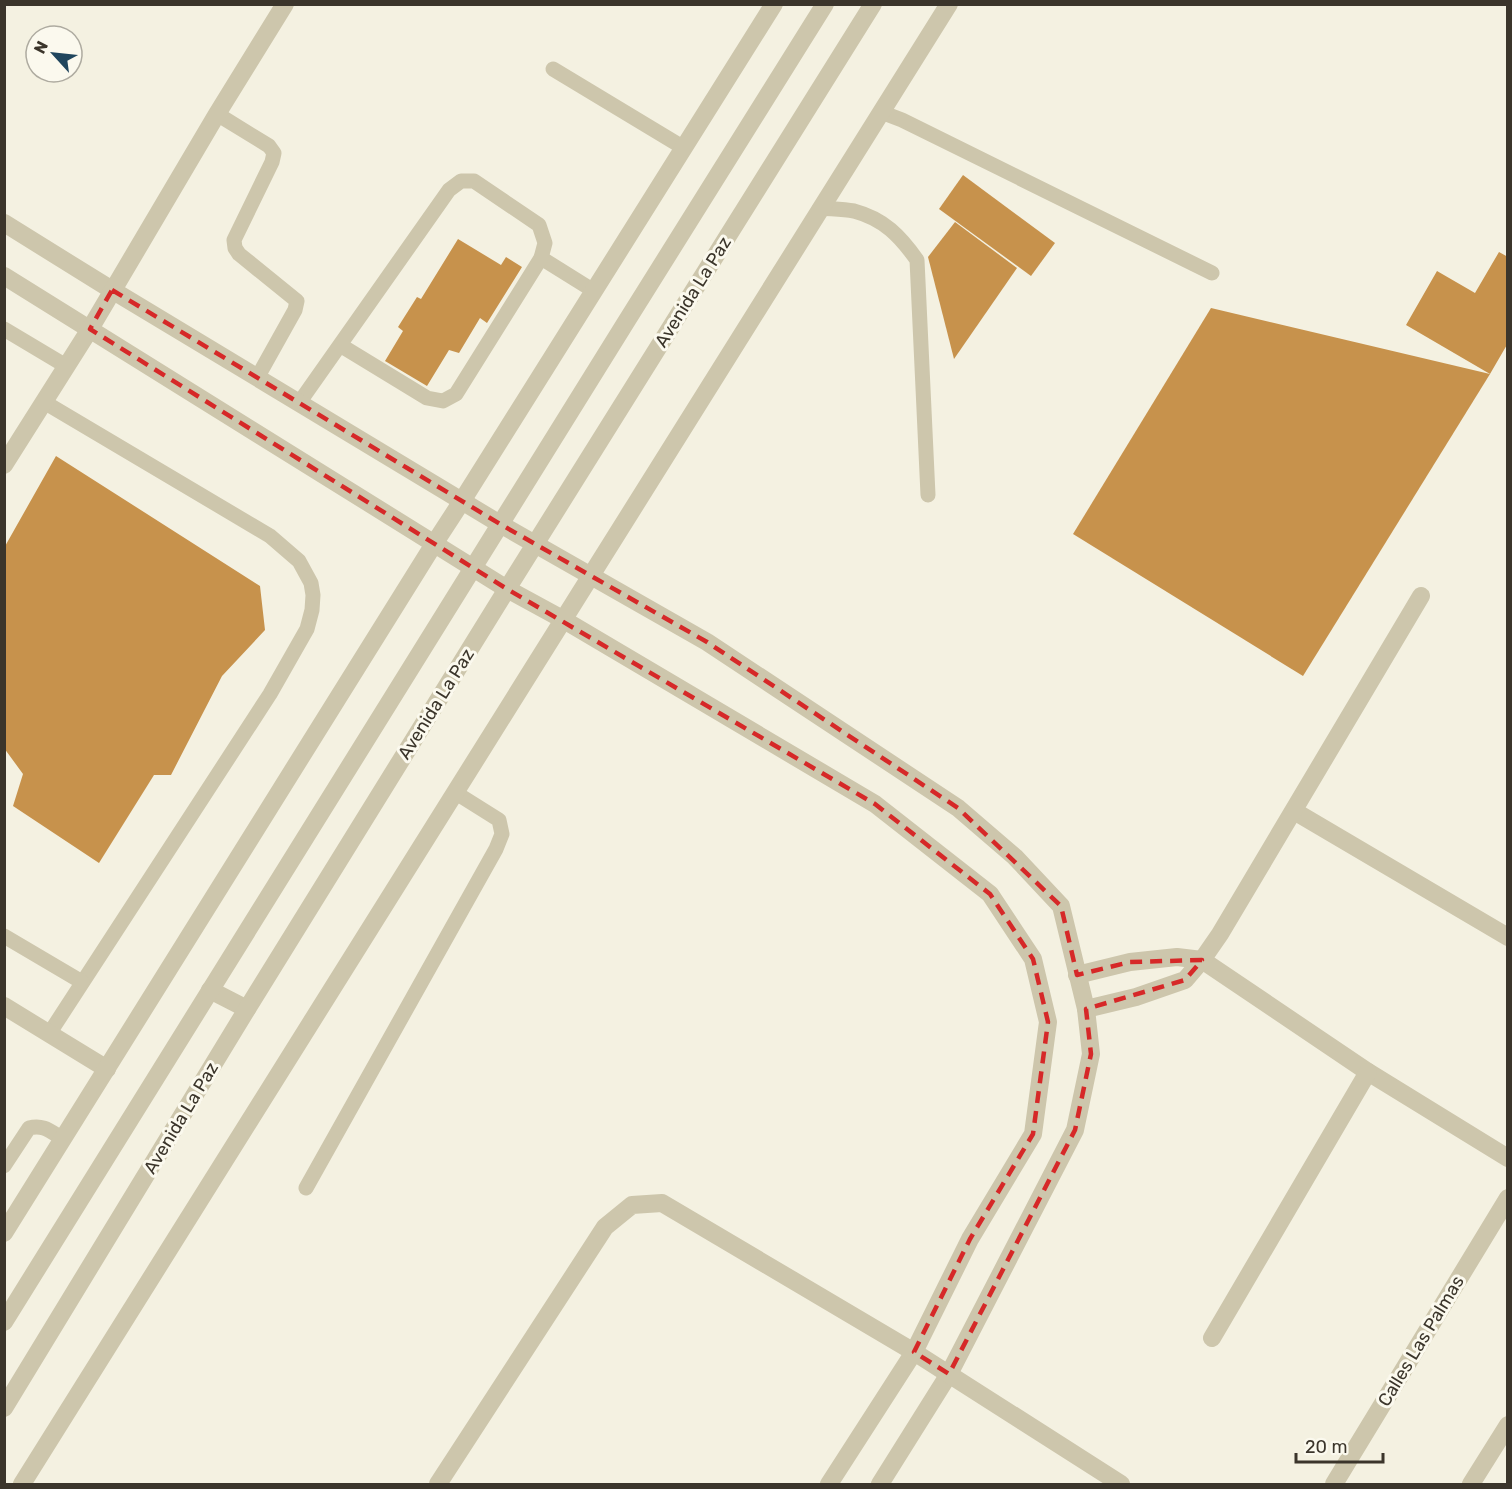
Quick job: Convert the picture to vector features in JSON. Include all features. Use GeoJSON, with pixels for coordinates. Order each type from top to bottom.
{"type":"FeatureCollection","features":[{"type":"Feature","properties":{"kind":"street"},"geometry":{"type":"LineString","coordinates":[[4,465],[90,329],[285,4]]}},
{"type":"Feature","properties":{"kind":"street"},"geometry":{"type":"LineString","coordinates":[[4,1233],[774,4]]}},
{"type":"Feature","properties":{"kind":"street","name":"Avenida La Paz"},"geometry":{"type":"LineString","coordinates":[[4,1408],[247,1009],[873,4]]}},
{"type":"Feature","properties":{"kind":"street"},"geometry":{"type":"LineString","coordinates":[[22,1485],[949,4]]}},
{"type":"Feature","properties":{"kind":"street"},"geometry":{"type":"LineString","coordinates":[[4,1322],[773,89],[823,5]]}},
{"type":"Feature","properties":{"kind":"street"},"geometry":{"type":"LineString","coordinates":[[4,223],[299,404],[535,545],[707,642],[958,808],[1015,857],[1061,906],[1086,1009],[1091,1054],[1075,1130],[949,1374],[879,1485]]}},
{"type":"Feature","properties":{"kind":"street"},"geometry":{"type":"LineString","coordinates":[[4,276],[507,589],[564,620],[875,804],[990,894],[1033,959],[1048,1022],[1033,1134],[970,1239],[914,1352],[829,1485]]}},
{"type":"Feature","properties":{"kind":"street"},"geometry":{"type":"LineString","coordinates":[[1086,1009],[1136,997],[1185,980],[1202,960],[1220,934],[1421,596]]}},
{"type":"Feature","properties":{"kind":"street"},"geometry":{"type":"LineString","coordinates":[[1294,810],[1508,937]]}},
{"type":"Feature","properties":{"kind":"street"},"geometry":{"type":"LineString","coordinates":[[1077,975],[1130,962],[1177,957],[1202,960],[1368,1072],[1508,1158]]}},
{"type":"Feature","properties":{"kind":"street"},"geometry":{"type":"LineString","coordinates":[[210,990],[247,1009]]}},
{"type":"Feature","properties":{"kind":"street"},"geometry":{"type":"LineString","coordinates":[[4,1006],[107,1069]]}},
{"type":"Feature","properties":{"kind":"street"},"geometry":{"type":"LineString","coordinates":[[1212,1338],[1368,1072]]}},
{"type":"Feature","properties":{"kind":"street","name":"Calles Las Palmas"},"geometry":{"type":"LineString","coordinates":[[1334,1485],[1508,1198]]}},
{"type":"Feature","properties":{"kind":"street"},"geometry":{"type":"LineString","coordinates":[[438,1485],[605,1227],[632,1205],[662,1203],[914,1352],[1121,1485]]}},
{"type":"Feature","properties":{"kind":"street"},"geometry":{"type":"LineString","coordinates":[[1471,1485],[1508,1425]]}},
{"type":"Feature","properties":{"kind":"lane"},"geometry":{"type":"LineString","coordinates":[[553,69],[684,148]]}},
{"type":"Feature","properties":{"kind":"lane"},"geometry":{"type":"LineString","coordinates":[[881,112],[902,120],[1212,273]]}},
{"type":"Feature","properties":{"kind":"lane"},"geometry":{"type":"LineString","coordinates":[[217,114],[269,146],[274,153],[272,162],[234,240],[235,248],[238,254],[297,302],[295,310],[257,378]]}},
{"type":"Feature","properties":{"kind":"lane"},"geometry":{"type":"LineString","coordinates":[[299,404],[340,345],[448,190],[460,181],[474,181],[539,225],[545,243],[541,258],[456,394],[443,401],[428,398],[340,345]]}},
{"type":"Feature","properties":{"kind":"lane"},"geometry":{"type":"LineString","coordinates":[[820,208],[853,211],[878,219],[901,238],[917,260],[928,495]]}},
{"type":"Feature","properties":{"kind":"lane"},"geometry":{"type":"LineString","coordinates":[[541,258],[594,291]]}},
{"type":"Feature","properties":{"kind":"lane"},"geometry":{"type":"LineString","coordinates":[[4,329],[66,366]]}},
{"type":"Feature","properties":{"kind":"lane"},"geometry":{"type":"LineString","coordinates":[[44,402],[270,536],[299,561],[311,583],[313,595],[307,629],[270,694],[49,1034]]}},
{"type":"Feature","properties":{"kind":"lane"},"geometry":{"type":"LineString","coordinates":[[306,1188],[496,849],[502,834],[498,820],[456,793]]}},
{"type":"Feature","properties":{"kind":"lane"},"geometry":{"type":"LineString","coordinates":[[4,936],[82,982]]}},
{"type":"Feature","properties":{"kind":"lane"},"geometry":{"type":"LineString","coordinates":[[4,1166],[29,1128],[38,1125],[63,1139]]}},
{"type":"Feature","properties":{"kind":"highlighted area"},"geometry":{"type":"Polygon","coordinates":[[[112,290],[500,524],[707,642],[958,808],[1061,906],[1077,975],[1130,962],[1202,960],[1185,980],[1086,1009],[1091,1054],[1075,1130],[949,1374],[914,1352],[970,1239],[1033,1134],[1048,1022],[1033,959],[990,894],[875,804],[507,589],[90,329],[112,290]]]}},
{"type":"Feature","properties":{"kind":"building"},"geometry":{"type":"Polygon","coordinates":[[[963,175],[1055,243],[1031,276],[939,209],[963,175]]]}},
{"type":"Feature","properties":{"kind":"building"},"geometry":{"type":"Polygon","coordinates":[[[955,222],[1017,268],[954,359],[928,257],[955,222]]]}},
{"type":"Feature","properties":{"kind":"building"},"geometry":{"type":"Polygon","coordinates":[[[458,239],[501,265],[506,257],[522,267],[487,323],[480,318],[459,353],[449,350],[427,386],[385,361],[403,331],[398,327],[417,297],[421,299],[458,239]]]}},
{"type":"Feature","properties":{"kind":"building"},"geometry":{"type":"Polygon","coordinates":[[[1499,252],[1508,257],[1508,343],[1490,374],[1406,325],[1437,271],[1475,293],[1499,252]]]}},
{"type":"Feature","properties":{"kind":"building"},"geometry":{"type":"Polygon","coordinates":[[[1211,308],[1490,374],[1303,676],[1073,534],[1211,308]]]}},
{"type":"Feature","properties":{"kind":"building"},"geometry":{"type":"Polygon","coordinates":[[[56,456],[260,586],[265,630],[222,676],[171,775],[154,775],[99,863],[13,806],[23,774],[4,748],[4,548],[56,456]]]}}]}
